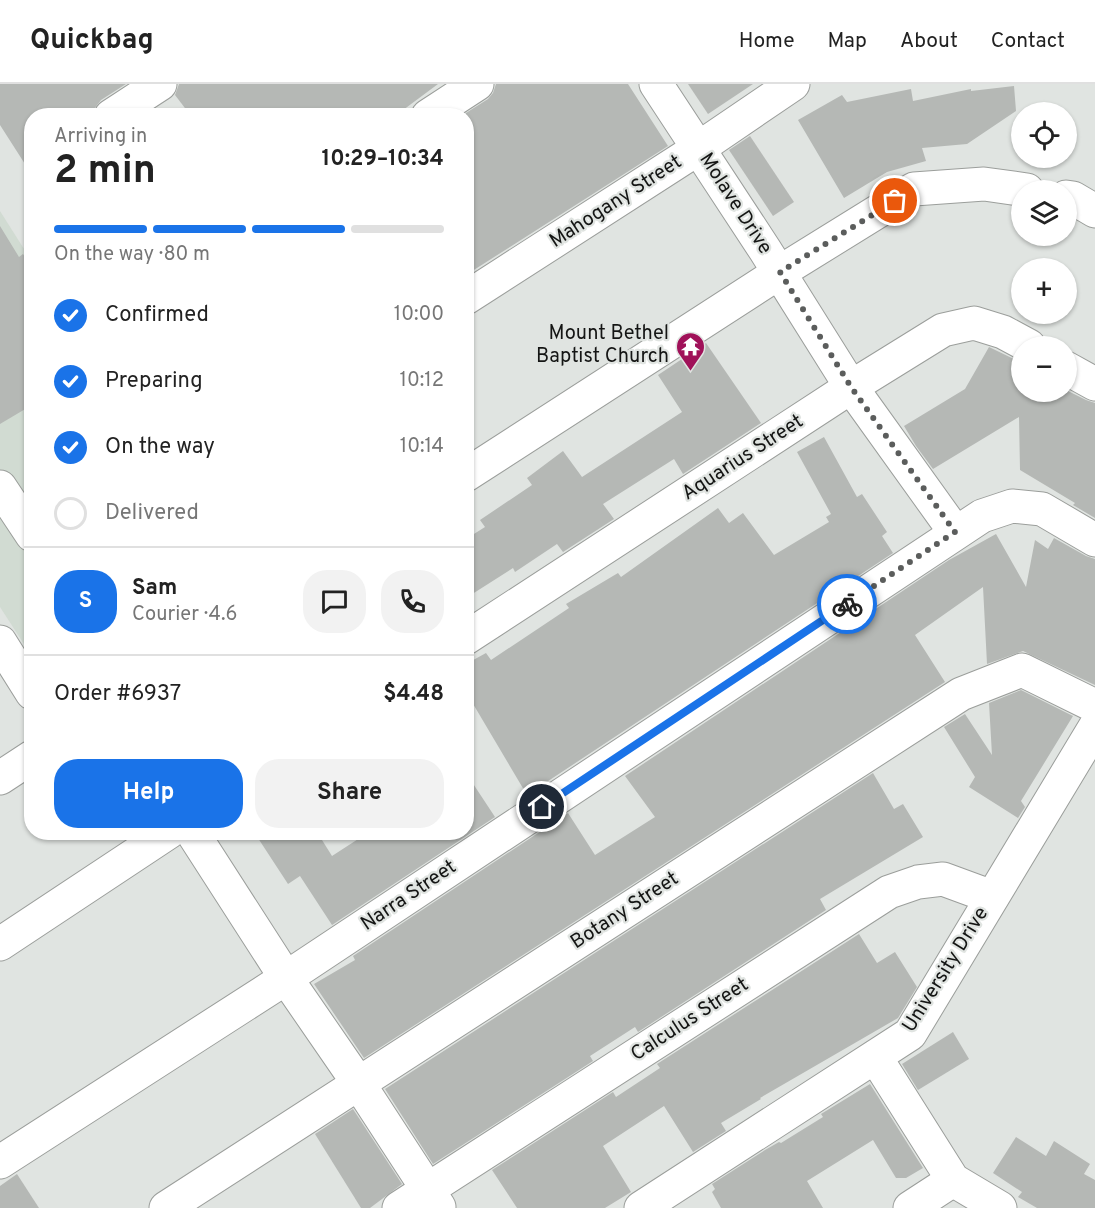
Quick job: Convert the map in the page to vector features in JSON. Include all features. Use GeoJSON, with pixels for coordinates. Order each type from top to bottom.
{"type":"FeatureCollection","features":[{"type":"Feature","properties":{"kind":"street"},"geometry":{"type":"LineString","coordinates":[[123,108],[160,84]]}},
{"type":"Feature","properties":{"kind":"street"},"geometry":{"type":"LineString","coordinates":[[440,108],[477,84]]}},
{"type":"Feature","properties":{"kind":"street","name":"Molave Drive"},"geometry":{"type":"LineString","coordinates":[[656,84],[780,272],[851,387],[955,532]]}},
{"type":"Feature","properties":{"kind":"street","name":"Mahogany Street"},"geometry":{"type":"LineString","coordinates":[[474,293],[699,148],[793,84]]}},
{"type":"Feature","properties":{"kind":"street"},"geometry":{"type":"LineString","coordinates":[[474,470],[780,272],[914,189],[984,184],[1011,188]]}},
{"type":"Feature","properties":{"kind":"street"},"geometry":{"type":"LineString","coordinates":[[1077,200],[1095,211]]}},
{"type":"Feature","properties":{"kind":"street","name":"Aquarius Street"},"geometry":{"type":"LineString","coordinates":[[474,633],[851,387],[943,330],[974,323],[1011,336]]}},
{"type":"Feature","properties":{"kind":"street"},"geometry":{"type":"LineString","coordinates":[[1077,374],[1095,384]]}},
{"type":"Feature","properties":{"kind":"street"},"geometry":{"type":"LineString","coordinates":[[0,487],[24,523]]}},
{"type":"Feature","properties":{"kind":"street","name":"Narra Street"},"geometry":{"type":"LineString","coordinates":[[0,1162],[286,978],[982,516],[1012,506],[1042,509],[1095,540]]}},
{"type":"Feature","properties":{"kind":"street"},"geometry":{"type":"LineString","coordinates":[[0,642],[24,680]]}},
{"type":"Feature","properties":{"kind":"street","name":"Botany Street"},"geometry":{"type":"LineString","coordinates":[[166,1208],[961,694],[1022,670],[1094,728]]}},
{"type":"Feature","properties":{"kind":"street","name":"University Drive"},"geometry":{"type":"LineString","coordinates":[[641,1208],[910,1034],[1094,728]]}},
{"type":"Feature","properties":{"kind":"street"},"geometry":{"type":"LineString","coordinates":[[0,778],[24,762]]}},
{"type":"Feature","properties":{"kind":"street"},"geometry":{"type":"LineString","coordinates":[[0,944],[157,840]]}},
{"type":"Feature","properties":{"kind":"street"},"geometry":{"type":"LineString","coordinates":[[197,840],[286,978],[434,1199]]}},
{"type":"Feature","properties":{"kind":"street","name":"Calculus Street"},"geometry":{"type":"LineString","coordinates":[[399,1208],[434,1199],[889,892],[918,882],[943,879],[992,897]]}},
{"type":"Feature","properties":{"kind":"street"},"geometry":{"type":"LineString","coordinates":[[876,1058],[953,1180],[1000,1208]]}},
{"type":"Feature","properties":{"kind":"street"},"geometry":{"type":"LineString","coordinates":[[910,1208],[953,1180]]}},
{"type":"Feature","properties":{"kind":"shaded area"},"geometry":{"type":"Polygon","coordinates":[[[0,211],[24,249],[24,644],[0,607],[0,211]]]}},
{"type":"Feature","properties":{"kind":"building"},"geometry":{"type":"Polygon","coordinates":[[[0,84],[126,84],[101,100],[95,108],[24,108],[24,162],[0,125],[0,84]]]}},
{"type":"Feature","properties":{"kind":"building"},"geometry":{"type":"Polygon","coordinates":[[[179,84],[438,84],[406,108],[185,108],[175,95],[179,84]]]}},
{"type":"Feature","properties":{"kind":"building"},"geometry":{"type":"Polygon","coordinates":[[[496,84],[628,84],[668,146],[474,270],[474,108],[493,93],[496,84]]]}},
{"type":"Feature","properties":{"kind":"building"},"geometry":{"type":"Polygon","coordinates":[[[688,84],[753,84],[708,114],[688,84]]]}},
{"type":"Feature","properties":{"kind":"building"},"geometry":{"type":"Polygon","coordinates":[[[1014,86],[1015,102],[1011,102],[1011,114],[967,144],[922,148],[926,161],[887,172],[844,198],[798,120],[842,95],[847,102],[911,89],[913,101],[971,89],[971,91],[1014,86]]]}},
{"type":"Feature","properties":{"kind":"building"},"geometry":{"type":"Polygon","coordinates":[[[750,136],[794,202],[773,216],[729,150],[750,136]]]}},
{"type":"Feature","properties":{"kind":"building"},"geometry":{"type":"Polygon","coordinates":[[[0,226],[19,257],[24,256],[24,410],[0,424],[0,226]]]}},
{"type":"Feature","properties":{"kind":"building"},"geometry":{"type":"Polygon","coordinates":[[[706,343],[761,423],[683,474],[674,459],[603,504],[614,519],[563,552],[557,544],[515,572],[513,568],[474,593],[474,534],[485,527],[480,520],[532,485],[527,478],[563,451],[582,477],[682,412],[658,375],[706,343]]]}},
{"type":"Feature","properties":{"kind":"building"},"geometry":{"type":"Polygon","coordinates":[[[989,347],[1011,358],[1011,402],[1077,402],[1077,396],[1095,403],[1095,518],[1073,505],[1075,503],[1020,470],[1019,417],[933,469],[904,426],[965,389],[989,347]]]}},
{"type":"Feature","properties":{"kind":"building"},"geometry":{"type":"Polygon","coordinates":[[[824,437],[857,497],[862,494],[887,532],[882,536],[893,553],[527,795],[474,706],[474,660],[486,653],[491,660],[569,608],[566,604],[618,573],[621,577],[718,508],[729,523],[743,513],[774,555],[829,522],[826,517],[831,514],[797,452],[824,437]]]}},
{"type":"Feature","properties":{"kind":"building"},"geometry":{"type":"Polygon","coordinates":[[[996,534],[1026,587],[1035,540],[1048,549],[1054,538],[1095,559],[1095,685],[1023,651],[987,664],[983,587],[915,635],[945,682],[364,1058],[314,984],[355,960],[353,956],[568,813],[595,855],[655,817],[625,776],[949,560],[996,534]]]}},
{"type":"Feature","properties":{"kind":"building"},"geometry":{"type":"Polygon","coordinates":[[[1021,690],[1073,716],[1021,801],[1025,807],[1018,818],[969,787],[975,777],[944,727],[965,714],[992,755],[989,703],[1021,690]]]}},
{"type":"Feature","properties":{"kind":"building"},"geometry":{"type":"Polygon","coordinates":[[[873,773],[894,809],[903,804],[923,837],[820,899],[826,910],[638,1032],[635,1027],[590,1056],[593,1061],[433,1164],[385,1089],[873,773]]]}},
{"type":"Feature","properties":{"kind":"building"},"geometry":{"type":"Polygon","coordinates":[[[474,785],[495,817],[474,831],[474,785]]]}},
{"type":"Feature","properties":{"kind":"building"},"geometry":{"type":"Polygon","coordinates":[[[259,840],[322,840],[332,856],[357,840],[460,840],[332,925],[300,876],[288,884],[259,840]]]}},
{"type":"Feature","properties":{"kind":"building"},"geometry":{"type":"Polygon","coordinates":[[[859,934],[877,963],[895,952],[917,987],[898,1018],[721,1123],[726,1131],[693,1152],[664,1106],[603,1146],[631,1192],[605,1208],[517,1208],[492,1170],[613,1092],[616,1097],[660,1068],[657,1064],[859,934]]]}},
{"type":"Feature","properties":{"kind":"building"},"geometry":{"type":"Polygon","coordinates":[[[953,1032],[969,1059],[918,1090],[902,1064],[953,1032]]]}},
{"type":"Feature","properties":{"kind":"building"},"geometry":{"type":"Polygon","coordinates":[[[870,1084],[923,1168],[906,1178],[896,1178],[873,1140],[807,1181],[823,1208],[721,1208],[712,1192],[715,1189],[712,1184],[823,1117],[821,1114],[870,1084]]]}},
{"type":"Feature","properties":{"kind":"building"},"geometry":{"type":"Polygon","coordinates":[[[353,1109],[402,1184],[370,1208],[361,1208],[315,1134],[353,1109]]]}},
{"type":"Feature","properties":{"kind":"building"},"geometry":{"type":"Polygon","coordinates":[[[1016,1137],[1046,1156],[1054,1141],[1090,1164],[1084,1174],[1095,1180],[1095,1208],[1037,1208],[1018,1197],[1022,1192],[993,1173],[1016,1137]]]}},
{"type":"Feature","properties":{"kind":"building"},"geometry":{"type":"Polygon","coordinates":[[[17,1174],[39,1208],[0,1208],[0,1186],[17,1174]]]}},
{"type":"Feature","properties":{"kind":"way so far"},"geometry":{"type":"LineString","coordinates":[[847,604],[955,532],[851,387],[780,272],[895,201]]}},
{"type":"Feature","properties":{"kind":"place","name":"Mount Bethel Baptist Church"},"geometry":{"type":"Point","coordinates":[690,372]}},
{"type":"Feature","properties":{"kind":"route"},"geometry":{"type":"LineString","coordinates":[[542,807],[847,604]]}}]}
